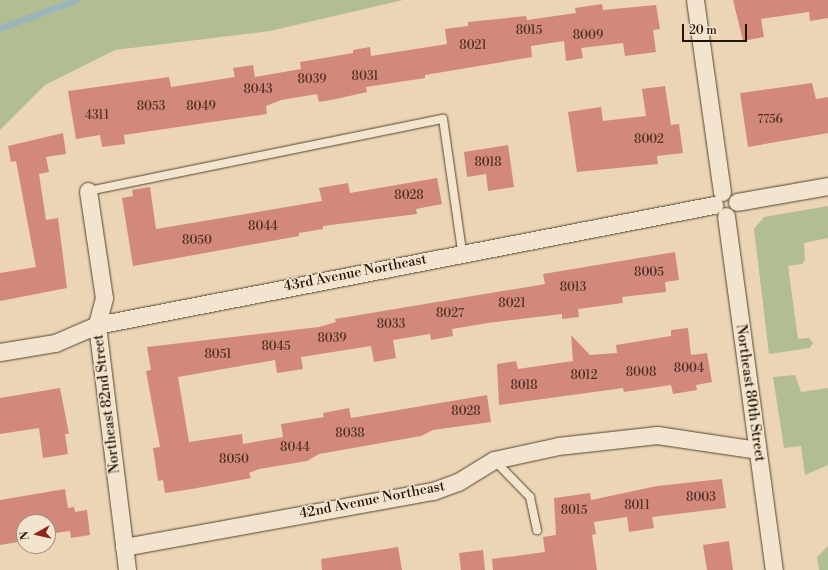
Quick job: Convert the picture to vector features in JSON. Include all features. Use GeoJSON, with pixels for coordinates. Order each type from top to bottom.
{"type":"FeatureCollection","features":[{"type":"Feature","properties":{"kind":"street","name":"Northeast 80th Street"},"geometry":{"type":"LineString","coordinates":[[695,0],[721,204],[774,570]]}},
{"type":"Feature","properties":{"kind":"street"},"geometry":{"type":"LineString","coordinates":[[721,204],[736,211],[738,202],[828,186]]}},
{"type":"Feature","properties":{"kind":"street","name":"Northeast 82nd Street"},"geometry":{"type":"LineString","coordinates":[[88,191],[104,298],[97,325],[127,570]]}},
{"type":"Feature","properties":{"kind":"street","name":"43rd Avenue Northeast"},"geometry":{"type":"LineString","coordinates":[[0,352],[55,343],[97,325],[462,251],[721,204]]}},
{"type":"Feature","properties":{"kind":"street","name":"42nd Avenue Northeast"},"geometry":{"type":"LineString","coordinates":[[124,547],[433,491],[458,482],[494,460],[558,446],[657,435],[757,450]]}},
{"type":"Feature","properties":{"kind":"lane"},"geometry":{"type":"LineString","coordinates":[[88,191],[442,119],[462,251]]}},
{"type":"Feature","properties":{"kind":"lane"},"geometry":{"type":"LineString","coordinates":[[494,460],[530,497],[536,530]]}},
{"type":"Feature","properties":{"kind":"green space"},"geometry":{"type":"Polygon","coordinates":[[[0,0],[403,0],[270,31],[115,50],[45,85],[0,130],[0,0]]]}},
{"type":"Feature","properties":{"kind":"green space"},"geometry":{"type":"Polygon","coordinates":[[[828,206],[828,238],[804,243],[805,260],[802,264],[788,266],[798,339],[809,338],[813,343],[810,348],[769,354],[754,229],[764,217],[828,206]]]}},
{"type":"Feature","properties":{"kind":"green space"},"geometry":{"type":"Polygon","coordinates":[[[795,375],[801,392],[828,388],[828,465],[805,475],[801,446],[784,448],[773,377],[795,375]]]}},
{"type":"Feature","properties":{"kind":"green space"},"geometry":{"type":"Polygon","coordinates":[[[828,546],[828,570],[819,570],[817,557],[828,546]]]}},
{"type":"Feature","properties":{"kind":"building"},"geometry":{"type":"Polygon","coordinates":[[[733,0],[828,0],[828,18],[810,21],[809,12],[761,19],[764,37],[743,41],[733,0]]]}},
{"type":"Feature","properties":{"kind":"building"},"geometry":{"type":"Polygon","coordinates":[[[602,4],[603,10],[656,5],[660,29],[653,30],[656,52],[625,56],[623,43],[581,48],[583,58],[566,61],[564,41],[531,46],[532,57],[425,75],[425,78],[366,87],[367,92],[336,99],[319,102],[317,94],[281,100],[266,106],[267,114],[124,135],[125,144],[102,147],[100,135],[76,139],[68,91],[169,77],[171,87],[235,77],[233,68],[253,65],[255,77],[301,69],[300,62],[353,53],[353,50],[370,47],[371,56],[447,44],[445,29],[468,26],[468,22],[526,16],[527,20],[576,13],[575,8],[602,4]]]}},
{"type":"Feature","properties":{"kind":"building"},"geometry":{"type":"Polygon","coordinates":[[[812,83],[816,99],[828,97],[828,133],[748,147],[740,93],[812,83]]]}},
{"type":"Feature","properties":{"kind":"building"},"geometry":{"type":"Polygon","coordinates":[[[665,86],[671,125],[679,124],[683,153],[657,156],[658,164],[577,172],[568,112],[601,107],[603,121],[646,116],[642,89],[665,86]]]}},
{"type":"Feature","properties":{"kind":"building"},"geometry":{"type":"Polygon","coordinates":[[[63,133],[66,154],[46,157],[49,172],[39,174],[46,220],[58,218],[67,288],[0,301],[0,273],[36,267],[16,161],[11,162],[8,146],[63,133]]]}},
{"type":"Feature","properties":{"kind":"building"},"geometry":{"type":"Polygon","coordinates":[[[508,145],[514,187],[488,191],[486,174],[467,177],[464,152],[508,145]]]}},
{"type":"Feature","properties":{"kind":"building"},"geometry":{"type":"Polygon","coordinates":[[[437,178],[442,204],[416,209],[417,214],[323,226],[323,229],[299,233],[299,236],[133,266],[122,198],[133,196],[132,190],[150,187],[156,229],[322,201],[319,188],[348,183],[350,193],[437,178]]]}},
{"type":"Feature","properties":{"kind":"building"},"geometry":{"type":"Polygon","coordinates":[[[675,252],[679,280],[665,282],[666,292],[622,297],[623,303],[578,309],[579,317],[562,319],[562,314],[488,323],[452,329],[453,336],[431,340],[430,334],[393,340],[396,358],[374,362],[371,346],[301,357],[303,369],[277,373],[275,360],[178,377],[189,442],[242,434],[243,444],[283,437],[281,424],[324,417],[323,413],[349,408],[351,418],[487,395],[491,422],[433,430],[421,436],[319,454],[307,461],[259,469],[249,473],[251,478],[192,489],[165,493],[163,480],[158,481],[153,448],[160,447],[146,371],[151,370],[147,347],[319,327],[336,322],[335,319],[545,284],[543,274],[675,252]]]}},
{"type":"Feature","properties":{"kind":"building"},"geometry":{"type":"Polygon","coordinates":[[[688,328],[691,355],[707,353],[712,382],[696,385],[697,390],[673,394],[671,385],[624,392],[623,388],[499,405],[497,364],[516,361],[518,369],[573,361],[571,335],[590,355],[617,353],[616,345],[671,336],[671,330],[688,328]]]}},
{"type":"Feature","properties":{"kind":"building"},"geometry":{"type":"Polygon","coordinates":[[[60,388],[69,434],[65,434],[68,454],[43,458],[39,428],[0,434],[0,398],[60,388]]]}},
{"type":"Feature","properties":{"kind":"building"},"geometry":{"type":"Polygon","coordinates":[[[722,479],[726,508],[652,517],[654,528],[629,532],[627,517],[594,522],[596,534],[592,535],[597,570],[493,570],[492,559],[545,552],[543,537],[556,535],[554,498],[590,493],[591,500],[657,486],[722,479]]]}},
{"type":"Feature","properties":{"kind":"building"},"geometry":{"type":"Polygon","coordinates":[[[65,489],[68,508],[74,507],[75,512],[87,510],[90,535],[71,538],[70,531],[56,533],[56,514],[16,514],[16,542],[0,545],[0,500],[65,489]]]}},
{"type":"Feature","properties":{"kind":"building"},"geometry":{"type":"Polygon","coordinates":[[[729,541],[733,570],[707,570],[703,545],[729,541]]]}},
{"type":"Feature","properties":{"kind":"building"},"geometry":{"type":"Polygon","coordinates":[[[398,547],[402,570],[322,570],[321,559],[398,547]]]}},
{"type":"Feature","properties":{"kind":"building"},"geometry":{"type":"Polygon","coordinates":[[[483,550],[485,570],[461,570],[459,553],[483,550]]]}},
{"type":"Feature","properties":{"kind":"waterway"},"geometry":{"type":"LineString","coordinates":[[0,28],[76,0]]}}]}
